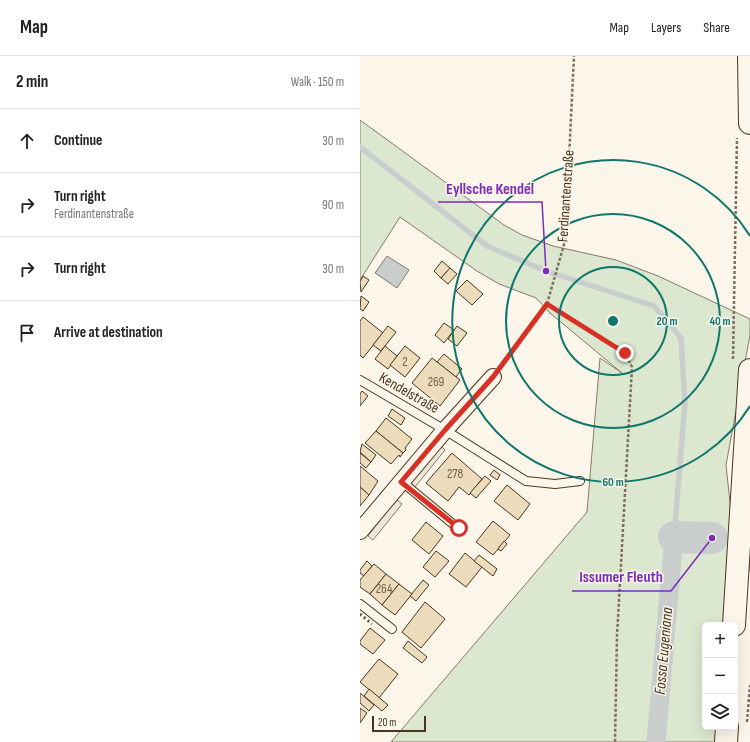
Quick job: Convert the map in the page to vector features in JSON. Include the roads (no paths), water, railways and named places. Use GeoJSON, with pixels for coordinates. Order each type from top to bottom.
{"type":"FeatureCollection","features":[{"type":"Feature","properties":{"kind":"main road"},"geometry":{"type":"LineString","coordinates":[[744,130],[749,56]]}},
{"type":"Feature","properties":{"kind":"main road"},"geometry":{"type":"LineString","coordinates":[[734,622],[741,366]]}},
{"type":"Feature","properties":{"kind":"main road"},"geometry":{"type":"LineString","coordinates":[[726,742],[735,730]]}},
{"type":"Feature","properties":{"kind":"street"},"geometry":{"type":"LineString","coordinates":[[360,531],[445,430],[493,377]]}},
{"type":"Feature","properties":{"kind":"lane","name":"Kendelstraße"},"geometry":{"type":"LineString","coordinates":[[360,380],[445,430],[526,481],[555,484],[580,481]]}},
{"type":"Feature","properties":{"kind":"lane"},"geometry":{"type":"LineString","coordinates":[[401,482],[459,528]]}},
{"type":"Feature","properties":{"kind":"lane"},"geometry":{"type":"LineString","coordinates":[[360,604],[392,629]]}},
{"type":"Feature","properties":{"kind":"waterway"},"geometry":{"type":"LineString","coordinates":[[360,147],[487,246],[546,271],[654,306],[681,338],[685,403],[674,537]]}},
{"type":"Feature","properties":{"kind":"waterway","name":"Fossa Eugeniana"},"geometry":{"type":"LineString","coordinates":[[656,742],[674,537]]}},
{"type":"Feature","properties":{"kind":"waterway"},"geometry":{"type":"LineString","coordinates":[[674,537],[712,538]]}},
{"type":"Feature","properties":{"kind":"place","name":"Eyllsche Kendel"},"geometry":{"type":"Point","coordinates":[546,271]}},
{"type":"Feature","properties":{"kind":"place","name":"Issumer Fleuth"},"geometry":{"type":"Point","coordinates":[712,538]}}]}
